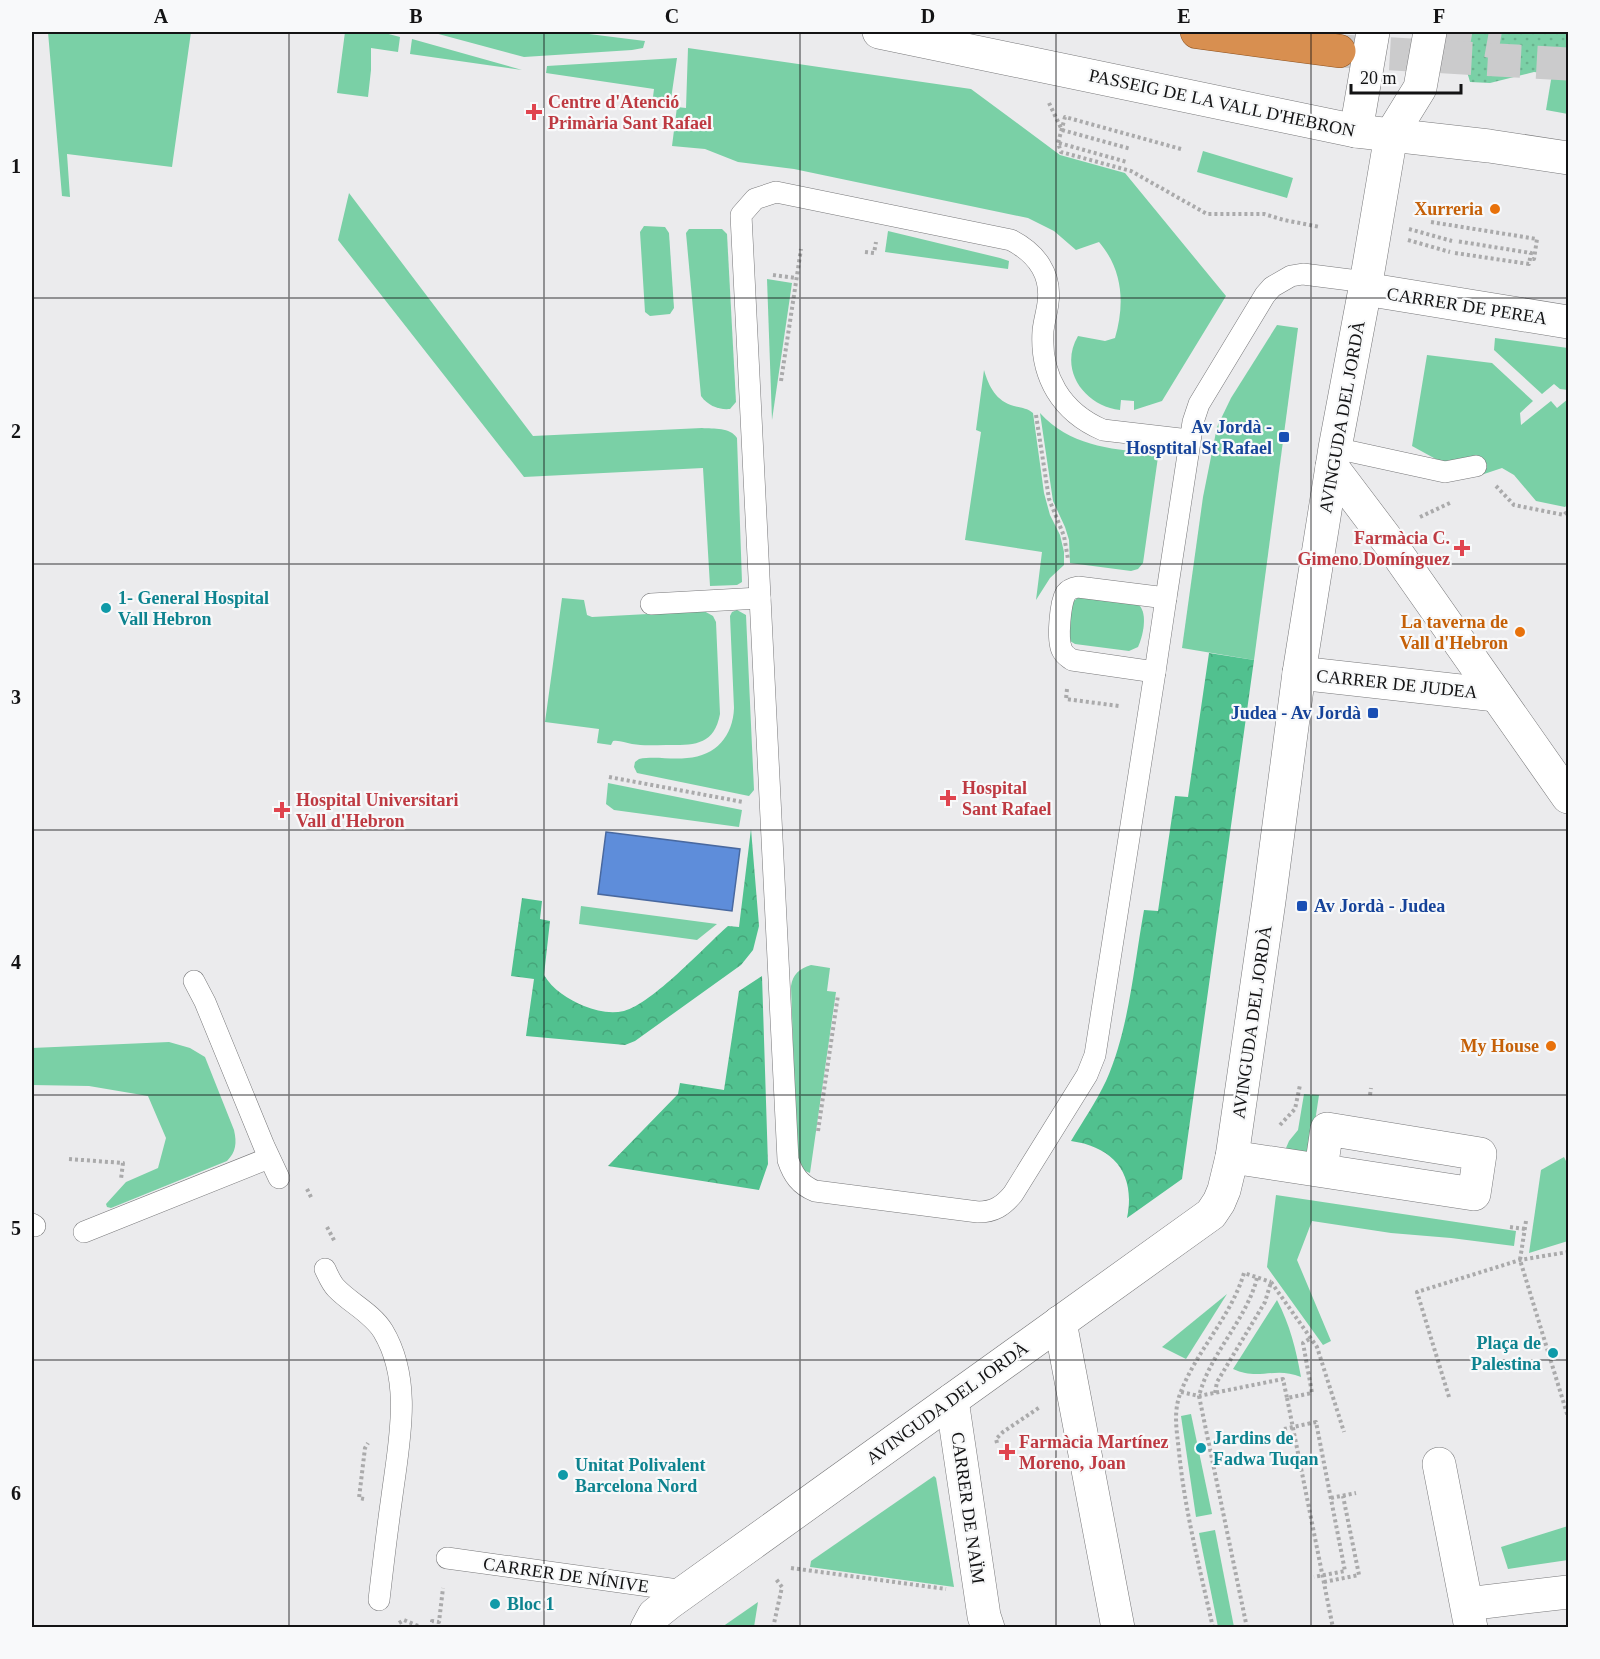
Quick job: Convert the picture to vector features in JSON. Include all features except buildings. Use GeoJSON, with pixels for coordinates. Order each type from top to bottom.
{"type":"FeatureCollection","features":[{"type":"Feature","properties":{"kind":"highway"},"geometry":{"type":"LineString","coordinates":[[1197,32],[1340,51]]}},
{"type":"Feature","properties":{"kind":"street","name":"PASSEIG DE LA VALL D'HEBRON"},"geometry":{"type":"LineString","coordinates":[[879,32],[1356,131],[1489,146],[1569,158]]}},
{"type":"Feature","properties":{"kind":"street"},"geometry":{"type":"LineString","coordinates":[[1356,131],[1373,32]]}},
{"type":"Feature","properties":{"kind":"street"},"geometry":{"type":"LineString","coordinates":[[1391,135],[1420,88],[1430,32]]}},
{"type":"Feature","properties":{"kind":"street","name":"AVINGUDA DEL JORDÀ"},"geometry":{"type":"LineString","coordinates":[[647,1628],[654,1616],[685,1591],[1211,1214],[1219,1202],[1232,1156],[1299,673],[1334,457],[1391,135]]}},
{"type":"Feature","properties":{"kind":"street","name":"CARRER DE PEREA"},"geometry":{"type":"LineString","coordinates":[[1366,285],[1569,322]]}},
{"type":"Feature","properties":{"kind":"street","name":"CARRER DE JUDEA"},"geometry":{"type":"LineString","coordinates":[[1334,457],[1394,549],[1569,797]]}},
{"type":"Feature","properties":{"kind":"street","name":"CARRER DE JUDEA"},"geometry":{"type":"LineString","coordinates":[[1299,673],[1496,695]]}},
{"type":"Feature","properties":{"kind":"street"},"geometry":{"type":"LineString","coordinates":[[1232,1156],[1321,1169]]}},
{"type":"Feature","properties":{"kind":"street"},"geometry":{"type":"LineString","coordinates":[[1060,1322],[1118,1628]]}},
{"type":"Feature","properties":{"kind":"street","name":"CARRER DE NAÏM"},"geometry":{"type":"LineString","coordinates":[[952,1400],[984,1624]]}},
{"type":"Feature","properties":{"kind":"street"},"geometry":{"type":"LineString","coordinates":[[1439,1464],[1469,1616],[1569,1592]]}},
{"type":"Feature","properties":{"kind":"lane"},"geometry":{"type":"LineString","coordinates":[[1189,440],[1103,430],[1090,425],[1063,402],[1046,370],[1042,351],[1049,288],[1045,272],[1039,262],[1022,245],[1011,240],[776,192],[755,199],[741,215],[788,1160],[791,1171],[805,1187],[815,1191],[978,1212],[997,1209],[1013,1194],[1087,1075],[1095,1055],[1189,440],[1199,404],[1272,287],[1291,276],[1303,274],[1366,285]]}},
{"type":"Feature","properties":{"kind":"lane"},"geometry":{"type":"LineString","coordinates":[[1334,457],[1445,472],[1476,466]]}},
{"type":"Feature","properties":{"kind":"lane"},"geometry":{"type":"LineString","coordinates":[[1155,672],[1072,660],[1065,655],[1059,641],[1063,602],[1071,588],[1078,587],[1166,598]]}},
{"type":"Feature","properties":{"kind":"lane"},"geometry":{"type":"LineString","coordinates":[[651,604],[760,598]]}},
{"type":"Feature","properties":{"kind":"lane"},"geometry":{"type":"LineString","coordinates":[[194,981],[279,1178]]}},
{"type":"Feature","properties":{"kind":"lane"},"geometry":{"type":"LineString","coordinates":[[84,1232],[269,1158]]}},
{"type":"Feature","properties":{"kind":"lane"},"geometry":{"type":"LineString","coordinates":[[325,1269],[334,1287],[367,1314],[382,1330],[393,1354],[400,1380],[402,1407],[379,1600]]}},
{"type":"Feature","properties":{"kind":"lane","name":"CARRER DE NÍNIVE"},"geometry":{"type":"LineString","coordinates":[[446,1568],[685,1591]]}},
{"type":"Feature","properties":{"kind":"path"},"geometry":{"type":"LineString","coordinates":[[1044,95],[1062,130],[1131,149]]}},
{"type":"Feature","properties":{"kind":"path"},"geometry":{"type":"LineString","coordinates":[[1181,149],[1065,117],[1058,143],[1061,152],[1131,171],[1207,214],[1264,214],[1320,227]]}},
{"type":"Feature","properties":{"kind":"path"},"geometry":{"type":"LineString","coordinates":[[1058,143],[1127,162]]}},
{"type":"Feature","properties":{"kind":"path"},"geometry":{"type":"LineString","coordinates":[[1431,222],[1537,239],[1534,259],[1530,258]]}},
{"type":"Feature","properties":{"kind":"path"},"geometry":{"type":"LineString","coordinates":[[865,252],[874,253],[876,241]]}},
{"type":"Feature","properties":{"kind":"path"},"geometry":{"type":"LineString","coordinates":[[1455,253],[1529,264],[1531,253],[1456,241]]}},
{"type":"Feature","properties":{"kind":"path"},"geometry":{"type":"LineString","coordinates":[[779,391],[801,249]]}},
{"type":"Feature","properties":{"kind":"path"},"geometry":{"type":"LineString","coordinates":[[773,275],[796,278]]}},
{"type":"Feature","properties":{"kind":"path"},"geometry":{"type":"LineString","coordinates":[[1032,408],[1036,414],[1049,500],[1064,536],[1068,564]]}},
{"type":"Feature","properties":{"kind":"path"},"geometry":{"type":"LineString","coordinates":[[1493,483],[1514,505],[1564,515],[1569,511]]}},
{"type":"Feature","properties":{"kind":"path"},"geometry":{"type":"LineString","coordinates":[[1420,517],[1462,498]]}},
{"type":"Feature","properties":{"kind":"path"},"geometry":{"type":"LineString","coordinates":[[1066,699],[1119,706],[1121,694]]}},
{"type":"Feature","properties":{"kind":"path"},"geometry":{"type":"LineString","coordinates":[[609,777],[749,803]]}},
{"type":"Feature","properties":{"kind":"path"},"geometry":{"type":"LineString","coordinates":[[816,1143],[838,995]]}},
{"type":"Feature","properties":{"kind":"path"},"geometry":{"type":"LineString","coordinates":[[1280,1125],[1295,1109],[1300,1085]]}},
{"type":"Feature","properties":{"kind":"path"},"geometry":{"type":"LineString","coordinates":[[1370,1095],[1371,1088]]}},
{"type":"Feature","properties":{"kind":"path"},"geometry":{"type":"LineString","coordinates":[[69,1159],[123,1163],[121,1179]]}},
{"type":"Feature","properties":{"kind":"path"},"geometry":{"type":"LineString","coordinates":[[1526,1221],[1520,1260],[1569,1417]]}},
{"type":"Feature","properties":{"kind":"path"},"geometry":{"type":"LineString","coordinates":[[1510,1227],[1525,1229]]}},
{"type":"Feature","properties":{"kind":"path"},"geometry":{"type":"LineString","coordinates":[[1449,1397],[1417,1292],[1520,1260],[1569,1252]]}},
{"type":"Feature","properties":{"kind":"path"},"geometry":{"type":"LineString","coordinates":[[1213,1628],[1183,1496],[1175,1411],[1181,1392],[1198,1357],[1240,1288],[1244,1273],[1271,1282],[1317,1347],[1344,1432]]}},
{"type":"Feature","properties":{"kind":"path"},"geometry":{"type":"LineString","coordinates":[[1246,1628],[1199,1396],[1203,1380],[1211,1364],[1253,1295],[1257,1278]]}},
{"type":"Feature","properties":{"kind":"path"},"geometry":{"type":"LineString","coordinates":[[1215,1393],[1217,1382],[1265,1302],[1271,1282]]}},
{"type":"Feature","properties":{"kind":"path"},"geometry":{"type":"LineString","coordinates":[[1287,1398],[1312,1393],[1303,1343],[1311,1338]]}},
{"type":"Feature","properties":{"kind":"path"},"geometry":{"type":"LineString","coordinates":[[1181,1392],[1199,1396],[1283,1379],[1334,1628]]}},
{"type":"Feature","properties":{"kind":"path"},"geometry":{"type":"LineString","coordinates":[[997,1444],[996,1439],[1003,1432],[1042,1406]]}},
{"type":"Feature","properties":{"kind":"path"},"geometry":{"type":"LineString","coordinates":[[1284,1429],[1316,1422],[1346,1571],[1314,1577]]}},
{"type":"Feature","properties":{"kind":"path"},"geometry":{"type":"LineString","coordinates":[[367,1500],[359,1498],[365,1448],[372,1437]]}},
{"type":"Feature","properties":{"kind":"path"},"geometry":{"type":"LineString","coordinates":[[1331,1498],[1356,1493]]}},
{"type":"Feature","properties":{"kind":"path"},"geometry":{"type":"LineString","coordinates":[[1324,1582],[1359,1575],[1343,1496]]}},
{"type":"Feature","properties":{"kind":"path"},"geometry":{"type":"LineString","coordinates":[[432,1628],[432,1621],[439,1622],[446,1568]]}},
{"type":"Feature","properties":{"kind":"path"},"geometry":{"type":"LineString","coordinates":[[791,1568],[947,1589]]}},
{"type":"Feature","properties":{"kind":"path"},"geometry":{"type":"LineString","coordinates":[[773,1628],[782,1587],[776,1579]]}},
{"type":"Feature","properties":{"kind":"path"},"geometry":{"type":"LineString","coordinates":[[391,1628],[404,1620],[423,1628]]}},
{"type":"Feature","properties":{"kind":"green space"},"geometry":{"type":"Polygon","coordinates":[[[48,32],[191,32],[172,167],[67,154],[70,197],[62,196],[48,32]]]}},
{"type":"Feature","properties":{"kind":"green space"},"geometry":{"type":"Polygon","coordinates":[[[345,32],[381,32],[400,37],[398,52],[371,48],[368,97],[337,93],[345,32]]]}},
{"type":"Feature","properties":{"kind":"green space"},"geometry":{"type":"Polygon","coordinates":[[[431,32],[573,32],[645,41],[643,48],[632,50],[524,57],[431,32]]]}},
{"type":"Feature","properties":{"kind":"green space"},"geometry":{"type":"Polygon","coordinates":[[[1462,32],[1568,32],[1568,76],[1534,72],[1490,83],[1470,82],[1459,44],[1462,32]]]}},
{"type":"Feature","properties":{"kind":"green space"},"geometry":{"type":"Polygon","coordinates":[[[412,39],[522,70],[410,54],[412,39]]]}},
{"type":"Feature","properties":{"kind":"green space"},"geometry":{"type":"Polygon","coordinates":[[[688,48],[971,89],[1060,155],[1125,173],[1226,296],[1162,401],[1134,410],[1134,401],[1121,400],[1120,410],[1096,402],[1078,384],[1071,361],[1078,336],[1105,341],[1115,338],[1120,313],[1120,288],[1113,264],[1099,242],[1076,250],[1054,231],[1028,218],[794,169],[738,162],[705,149],[672,146],[677,107],[686,108],[688,48]]]}},
{"type":"Feature","properties":{"kind":"green space"},"geometry":{"type":"Polygon","coordinates":[[[677,58],[671,99],[653,97],[654,89],[546,73],[547,66],[677,58]]]}},
{"type":"Feature","properties":{"kind":"green space"},"geometry":{"type":"Polygon","coordinates":[[[1552,74],[1568,81],[1568,114],[1546,110],[1552,74]]]}},
{"type":"Feature","properties":{"kind":"green space"},"geometry":{"type":"Polygon","coordinates":[[[1203,151],[1293,178],[1287,198],[1197,172],[1203,151]]]}},
{"type":"Feature","properties":{"kind":"green space"},"geometry":{"type":"Polygon","coordinates":[[[349,193],[533,436],[702,428],[721,429],[734,434],[737,438],[742,582],[737,585],[710,586],[703,468],[524,477],[338,240],[349,193]]]}},
{"type":"Feature","properties":{"kind":"green space"},"geometry":{"type":"Polygon","coordinates":[[[644,226],[665,227],[669,233],[674,308],[670,314],[650,316],[645,312],[640,232],[644,226]]]}},
{"type":"Feature","properties":{"kind":"green space"},"geometry":{"type":"Polygon","coordinates":[[[689,229],[722,229],[727,234],[736,402],[730,409],[714,407],[701,396],[686,233],[689,229]]]}},
{"type":"Feature","properties":{"kind":"green space"},"geometry":{"type":"Polygon","coordinates":[[[888,231],[1000,258],[1009,261],[1008,269],[885,252],[888,231]]]}},
{"type":"Feature","properties":{"kind":"green space"},"geometry":{"type":"Polygon","coordinates":[[[767,279],[792,283],[772,420],[767,279]]]}},
{"type":"Feature","properties":{"kind":"green space"},"geometry":{"type":"Polygon","coordinates":[[[1277,325],[1298,328],[1254,660],[1182,648],[1203,497],[1217,427],[1231,398],[1277,325]]]}},
{"type":"Feature","properties":{"kind":"green space"},"geometry":{"type":"Polygon","coordinates":[[[1495,338],[1568,348],[1568,390],[1560,389],[1554,384],[1542,394],[1494,350],[1495,338]]]}},
{"type":"Feature","properties":{"kind":"green space"},"geometry":{"type":"Polygon","coordinates":[[[1427,355],[1492,363],[1533,401],[1520,413],[1521,425],[1551,401],[1557,408],[1568,399],[1568,504],[1565,507],[1536,501],[1514,475],[1502,468],[1478,476],[1443,463],[1412,446],[1427,355]]]}},
{"type":"Feature","properties":{"kind":"green space"},"geometry":{"type":"Polygon","coordinates":[[[984,370],[991,388],[1002,401],[1033,413],[1044,493],[1064,552],[1064,565],[1050,578],[1036,600],[1042,552],[965,540],[981,432],[976,430],[984,370]]]}},
{"type":"Feature","properties":{"kind":"green space"},"geometry":{"type":"Polygon","coordinates":[[[1040,413],[1051,424],[1077,439],[1119,450],[1149,453],[1158,457],[1143,563],[1138,569],[1131,571],[1070,563],[1069,540],[1053,501],[1040,413]]]}},
{"type":"Feature","properties":{"kind":"green space"},"geometry":{"type":"Polygon","coordinates":[[[1079,597],[1139,605],[1144,619],[1138,647],[1129,651],[1075,644],[1070,641],[1067,636],[1071,603],[1079,597]]]}},
{"type":"Feature","properties":{"kind":"green space"},"geometry":{"type":"Polygon","coordinates":[[[562,598],[584,600],[587,615],[592,617],[704,611],[713,616],[716,622],[720,714],[717,725],[708,738],[694,744],[645,745],[613,741],[611,745],[597,743],[599,729],[545,722],[562,598]]]}},
{"type":"Feature","properties":{"kind":"green space"},"geometry":{"type":"Polygon","coordinates":[[[737,610],[746,615],[754,790],[749,796],[637,773],[634,767],[635,762],[639,759],[697,756],[714,749],[726,736],[734,708],[730,616],[737,610]]]}},
{"type":"Feature","properties":{"kind":"green space"},"geometry":{"type":"Polygon","coordinates":[[[1209,653],[1254,660],[1182,1179],[1127,1218],[1128,1188],[1125,1176],[1118,1165],[1099,1149],[1071,1141],[1094,1104],[1114,1061],[1134,975],[1144,910],[1158,911],[1175,796],[1188,797],[1209,653]]]}},
{"type":"Feature","properties":{"kind":"green space"},"geometry":{"type":"Polygon","coordinates":[[[608,783],[742,810],[739,827],[614,810],[606,804],[608,783]]]}},
{"type":"Feature","properties":{"kind":"green space"},"geometry":{"type":"Polygon","coordinates":[[[751,829],[759,926],[753,950],[741,965],[635,1041],[625,1045],[526,1036],[534,979],[511,976],[522,898],[542,901],[540,919],[550,921],[544,975],[552,985],[578,1004],[589,1008],[609,1012],[624,1011],[636,1006],[663,986],[728,926],[739,927],[751,829]]]}},
{"type":"Feature","properties":{"kind":"green space"},"geometry":{"type":"Polygon","coordinates":[[[581,906],[717,924],[697,940],[579,924],[581,906]]]}},
{"type":"Feature","properties":{"kind":"green space"},"geometry":{"type":"Polygon","coordinates":[[[811,965],[830,968],[827,991],[836,992],[810,1173],[803,1170],[797,1163],[791,986],[797,972],[811,965]]]}},
{"type":"Feature","properties":{"kind":"green space"},"geometry":{"type":"Polygon","coordinates":[[[762,976],[768,1164],[759,1190],[608,1166],[678,1094],[680,1083],[724,1090],[739,991],[762,976]]]}},
{"type":"Feature","properties":{"kind":"green space"},"geometry":{"type":"Polygon","coordinates":[[[169,1042],[190,1048],[205,1057],[234,1130],[234,1151],[227,1161],[111,1208],[107,1207],[106,1204],[126,1182],[158,1168],[166,1138],[148,1096],[89,1086],[32,1085],[32,1048],[169,1042]]]}},
{"type":"Feature","properties":{"kind":"green space"},"geometry":{"type":"Polygon","coordinates":[[[1304,1094],[1319,1095],[1310,1155],[1283,1155],[1289,1141],[1298,1130],[1304,1094]]]}},
{"type":"Feature","properties":{"kind":"green space"},"geometry":{"type":"Polygon","coordinates":[[[1564,1157],[1568,1165],[1568,1241],[1529,1253],[1541,1170],[1564,1157]]]}},
{"type":"Feature","properties":{"kind":"green space"},"geometry":{"type":"Polygon","coordinates":[[[1276,1195],[1516,1231],[1514,1246],[1391,1233],[1312,1221],[1297,1260],[1331,1341],[1323,1345],[1267,1267],[1276,1195]]]}},
{"type":"Feature","properties":{"kind":"green space"},"geometry":{"type":"Polygon","coordinates":[[[1227,1294],[1186,1359],[1162,1347],[1227,1294]]]}},
{"type":"Feature","properties":{"kind":"green space"},"geometry":{"type":"Polygon","coordinates":[[[1277,1300],[1292,1337],[1301,1377],[1283,1373],[1251,1374],[1233,1369],[1277,1300]]]}},
{"type":"Feature","properties":{"kind":"green space"},"geometry":{"type":"Polygon","coordinates":[[[1191,1414],[1212,1514],[1196,1517],[1181,1416],[1191,1414]]]}},
{"type":"Feature","properties":{"kind":"green space"},"geometry":{"type":"Polygon","coordinates":[[[934,1476],[954,1587],[810,1567],[811,1561],[934,1476]]]}},
{"type":"Feature","properties":{"kind":"green space"},"geometry":{"type":"Polygon","coordinates":[[[1568,1526],[1568,1560],[1508,1569],[1501,1547],[1568,1526]]]}},
{"type":"Feature","properties":{"kind":"green space"},"geometry":{"type":"Polygon","coordinates":[[[1215,1530],[1234,1627],[1218,1627],[1199,1533],[1215,1530]]]}},
{"type":"Feature","properties":{"kind":"green space"},"geometry":{"type":"Polygon","coordinates":[[[758,1602],[754,1627],[722,1627],[758,1602]]]}},
{"type":"Feature","properties":{"kind":"water"},"geometry":{"type":"Polygon","coordinates":[[[606,832],[740,849],[732,911],[598,894],[606,832]]]}},
{"type":"Feature","properties":{"kind":"tunnel"},"geometry":{"type":"LineString","coordinates":[[1439,32],[1500,43]]}},
{"type":"Feature","properties":{"kind":"tunnel"},"geometry":{"type":"LineString","coordinates":[[1341,51],[1568,64]]}},
{"type":"Feature","properties":{"kind":"place","name":"Centre d'Atenció Primària Sant Rafael"},"geometry":{"type":"Point","coordinates":[534,112]}},
{"type":"Feature","properties":{"kind":"place","name":"Xurreria"},"geometry":{"type":"Point","coordinates":[1495,209]}},
{"type":"Feature","properties":{"kind":"place","name":"Av Jordà - Hosptital St Rafael"},"geometry":{"type":"Point","coordinates":[1284,437]}},
{"type":"Feature","properties":{"kind":"place","name":"Farmàcia C. Gimeno Domínguez"},"geometry":{"type":"Point","coordinates":[1462,548]}},
{"type":"Feature","properties":{"kind":"place","name":"1- General Hospital Vall Hebron"},"geometry":{"type":"Point","coordinates":[106,608]}},
{"type":"Feature","properties":{"kind":"place","name":"La taverna de Vall d'Hebron"},"geometry":{"type":"Point","coordinates":[1520,632]}},
{"type":"Feature","properties":{"kind":"place","name":"Judea - Av Jordà"},"geometry":{"type":"Point","coordinates":[1373,713]}},
{"type":"Feature","properties":{"kind":"place","name":"Hospital Sant Rafael"},"geometry":{"type":"Point","coordinates":[948,798]}},
{"type":"Feature","properties":{"kind":"place","name":"Hospital Universitari Vall d'Hebron"},"geometry":{"type":"Point","coordinates":[282,810]}},
{"type":"Feature","properties":{"kind":"place","name":"Av Jordà - Judea"},"geometry":{"type":"Point","coordinates":[1302,906]}},
{"type":"Feature","properties":{"kind":"place","name":"My House"},"geometry":{"type":"Point","coordinates":[1551,1046]}},
{"type":"Feature","properties":{"kind":"place","name":"Plaça de Palestina"},"geometry":{"type":"Point","coordinates":[1553,1353]}},
{"type":"Feature","properties":{"kind":"place","name":"Jardins de Fadwa Tuqan"},"geometry":{"type":"Point","coordinates":[1201,1448]}},
{"type":"Feature","properties":{"kind":"place","name":"Farmàcia Martínez Moreno, Joan"},"geometry":{"type":"Point","coordinates":[1007,1452]}},
{"type":"Feature","properties":{"kind":"place","name":"Unitat Polivalent Barcelona Nord"},"geometry":{"type":"Point","coordinates":[563,1475]}},
{"type":"Feature","properties":{"kind":"place","name":"Bloc 1"},"geometry":{"type":"Point","coordinates":[495,1604]}}]}
